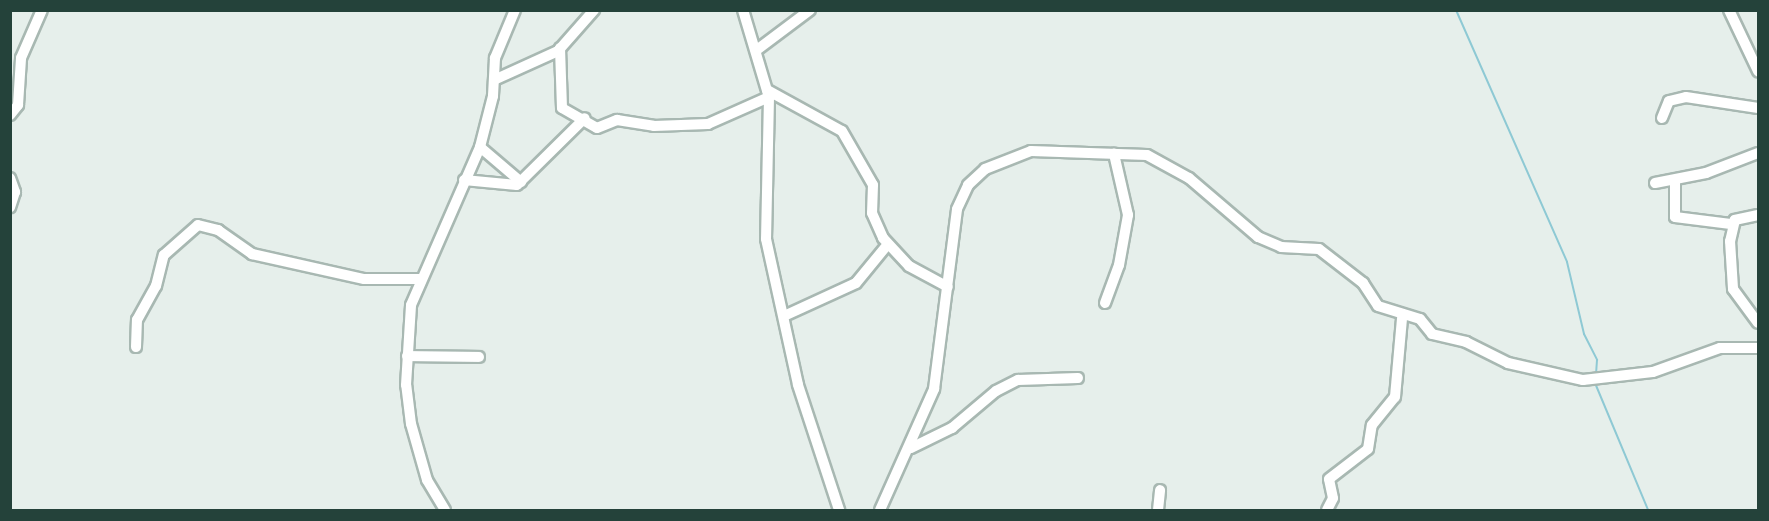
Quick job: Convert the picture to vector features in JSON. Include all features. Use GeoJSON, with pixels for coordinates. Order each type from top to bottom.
{"type":"FeatureCollection","features":[{"type":"Feature","properties":{"kind":"street"},"geometry":{"type":"LineString","coordinates":[[10,115],[18,105],[21,58],[42,10]]}},
{"type":"Feature","properties":{"kind":"street"},"geometry":{"type":"LineString","coordinates":[[445,510],[416,448],[406,356],[411,305],[480,147],[494,80],[495,58],[515,10]]}},
{"type":"Feature","properties":{"kind":"street"},"geometry":{"type":"LineString","coordinates":[[494,80],[560,48],[594,10]]}},
{"type":"Feature","properties":{"kind":"street"},"geometry":{"type":"LineString","coordinates":[[743,10],[758,49],[768,93],[766,239],[798,385],[839,510]]}},
{"type":"Feature","properties":{"kind":"street"},"geometry":{"type":"LineString","coordinates":[[758,49],[810,10]]}},
{"type":"Feature","properties":{"kind":"street"},"geometry":{"type":"LineString","coordinates":[[1729,10],[1758,71]]}},
{"type":"Feature","properties":{"kind":"street"},"geometry":{"type":"LineString","coordinates":[[560,48],[562,108],[585,118],[597,128],[617,120],[654,126],[708,124],[768,93]]}},
{"type":"Feature","properties":{"kind":"street"},"geometry":{"type":"LineString","coordinates":[[768,93],[842,131],[873,185],[872,213],[888,244],[909,266],[948,286]]}},
{"type":"Feature","properties":{"kind":"street"},"geometry":{"type":"LineString","coordinates":[[1662,118],[1669,101],[1686,97],[1758,108]]}},
{"type":"Feature","properties":{"kind":"street"},"geometry":{"type":"LineString","coordinates":[[464,180],[501,186],[521,182],[585,118]]}},
{"type":"Feature","properties":{"kind":"street"},"geometry":{"type":"LineString","coordinates":[[480,147],[521,182]]}},
{"type":"Feature","properties":{"kind":"street"},"geometry":{"type":"LineString","coordinates":[[880,510],[910,448],[939,367],[957,208],[968,185],[985,169],[1031,151],[1147,155],[1175,169],[1258,237],[1281,247],[1319,249],[1363,283],[1370,301],[1402,318],[1420,320],[1432,334],[1466,342],[1508,363],[1580,380],[1653,372],[1720,348],[1758,348]]}},
{"type":"Feature","properties":{"kind":"street"},"geometry":{"type":"LineString","coordinates":[[1655,183],[1675,180],[1758,153]]}},
{"type":"Feature","properties":{"kind":"street"},"geometry":{"type":"LineString","coordinates":[[1105,303],[1119,265],[1128,215],[1114,154]]}},
{"type":"Feature","properties":{"kind":"street"},"geometry":{"type":"LineString","coordinates":[[10,178],[15,192],[10,207]]}},
{"type":"Feature","properties":{"kind":"street"},"geometry":{"type":"LineString","coordinates":[[1675,180],[1675,217],[1731,224],[1758,215]]}},
{"type":"Feature","properties":{"kind":"street"},"geometry":{"type":"LineString","coordinates":[[1731,224],[1733,289],[1758,323]]}},
{"type":"Feature","properties":{"kind":"street"},"geometry":{"type":"LineString","coordinates":[[136,347],[138,320],[156,286],[164,255],[198,225],[218,230],[252,254],[364,279],[421,279]]}},
{"type":"Feature","properties":{"kind":"street"},"geometry":{"type":"LineString","coordinates":[[784,316],[856,283],[888,244]]}},
{"type":"Feature","properties":{"kind":"street"},"geometry":{"type":"LineString","coordinates":[[1327,510],[1333,498],[1329,479],[1368,450],[1372,424],[1395,397],[1402,318]]}},
{"type":"Feature","properties":{"kind":"street"},"geometry":{"type":"LineString","coordinates":[[406,356],[479,357]]}},
{"type":"Feature","properties":{"kind":"street"},"geometry":{"type":"LineString","coordinates":[[910,448],[952,428],[996,391],[1018,380],[1078,378]]}},
{"type":"Feature","properties":{"kind":"street"},"geometry":{"type":"LineString","coordinates":[[1158,510],[1160,490]]}},
{"type":"Feature","properties":{"kind":"waterway"},"geometry":{"type":"LineString","coordinates":[[1456,10],[1567,262],[1584,334],[1597,360],[1596,375]]}},
{"type":"Feature","properties":{"kind":"waterway"},"geometry":{"type":"LineString","coordinates":[[1595,383],[1648,510]]}}]}
